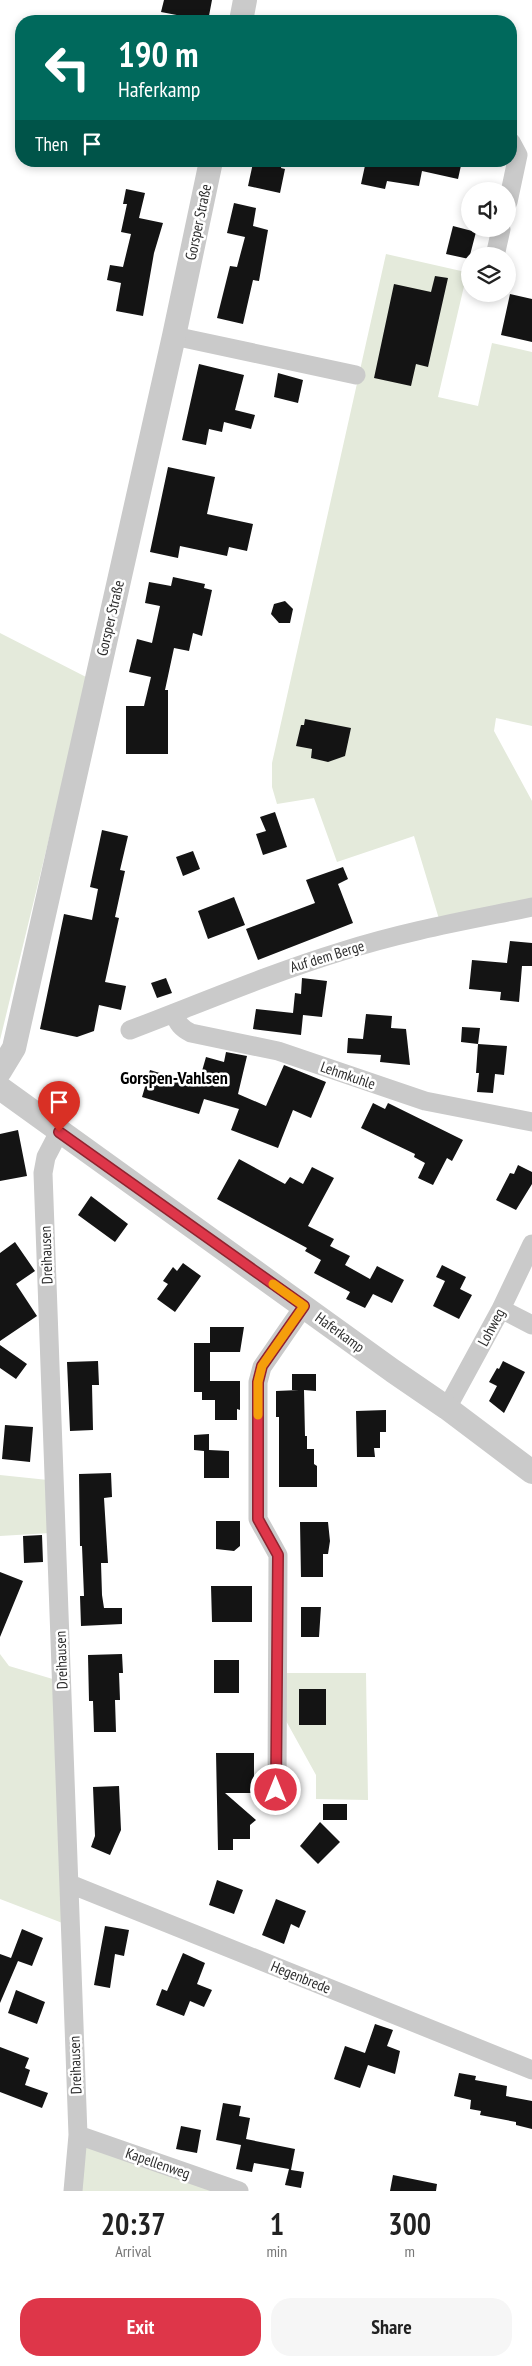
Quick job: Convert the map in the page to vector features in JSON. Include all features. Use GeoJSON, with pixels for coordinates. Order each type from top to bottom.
{"type":"FeatureCollection","features":[{"type":"Feature","properties":{"kind":"street"},"geometry":{"type":"LineString","coordinates":[[242,15],[245,0]]}},
{"type":"Feature","properties":{"kind":"street","name":"Gorsper Straße"},"geometry":{"type":"LineString","coordinates":[[0,1070],[14,1048],[174,336],[210,167]]}},
{"type":"Feature","properties":{"kind":"street"},"geometry":{"type":"LineString","coordinates":[[512,182],[515,167]]}},
{"type":"Feature","properties":{"kind":"street"},"geometry":{"type":"LineString","coordinates":[[174,336],[356,375]]}},
{"type":"Feature","properties":{"kind":"street","name":"Auf dem Berge"},"geometry":{"type":"LineString","coordinates":[[130,1030],[249,983],[345,950],[401,934],[532,907]]}},
{"type":"Feature","properties":{"kind":"street","name":"Lehmkuhle"},"geometry":{"type":"LineString","coordinates":[[174,1013],[182,1029],[191,1033],[278,1051],[425,1101],[532,1122]]}},
{"type":"Feature","properties":{"kind":"street","name":"Haferkamp"},"geometry":{"type":"LineString","coordinates":[[0,1088],[447,1408],[532,1472]]}},
{"type":"Feature","properties":{"kind":"street","name":"Dreihausen"},"geometry":{"type":"LineString","coordinates":[[59,1132],[46,1158],[43,1173],[78,2135],[73,2191]]}},
{"type":"Feature","properties":{"kind":"street","name":"Lohweg"},"geometry":{"type":"LineString","coordinates":[[447,1408],[501,1309],[532,1244]]}},
{"type":"Feature","properties":{"kind":"street"},"geometry":{"type":"LineString","coordinates":[[276,1790],[278,1555],[258,1519],[258,1382],[262,1366],[304,1306]]}},
{"type":"Feature","properties":{"kind":"street"},"geometry":{"type":"LineString","coordinates":[[501,1309],[532,1325]]}},
{"type":"Feature","properties":{"kind":"street","name":"Hegenbrede"},"geometry":{"type":"LineString","coordinates":[[70,1884],[532,2070]]}},
{"type":"Feature","properties":{"kind":"street","name":"Kapellenweg"},"geometry":{"type":"LineString","coordinates":[[78,2135],[239,2191]]}},
{"type":"Feature","properties":{"kind":"green space"},"geometry":{"type":"Polygon","coordinates":[[[386,254],[461,271],[461,299],[438,397],[478,406],[492,343],[532,352],[532,726],[496,718],[494,731],[532,801],[532,899],[439,919],[414,836],[337,862],[314,798],[277,804],[272,787],[272,763],[386,254]]]}},
{"type":"Feature","properties":{"kind":"green space"},"geometry":{"type":"Polygon","coordinates":[[[0,633],[88,678],[0,1040],[0,633]]]}},
{"type":"Feature","properties":{"kind":"green space"},"geometry":{"type":"Polygon","coordinates":[[[0,1475],[48,1480],[50,1533],[0,1536],[0,1475]]]}},
{"type":"Feature","properties":{"kind":"green space"},"geometry":{"type":"Polygon","coordinates":[[[0,1654],[9,1666],[56,1680],[65,1924],[0,1899],[0,1654]]]}},
{"type":"Feature","properties":{"kind":"green space"},"geometry":{"type":"Polygon","coordinates":[[[285,1673],[366,1673],[368,1800],[316,1799],[316,1775],[285,1719],[285,1673]]]}},
{"type":"Feature","properties":{"kind":"green space"},"geometry":{"type":"Polygon","coordinates":[[[82,2143],[223,2191],[78,2191],[82,2143]]]}},
{"type":"Feature","properties":{"kind":"building"},"geometry":{"type":"Polygon","coordinates":[[[164,0],[212,0],[209,15],[177,15],[161,12],[164,0]]]}},
{"type":"Feature","properties":{"kind":"building"},"geometry":{"type":"Polygon","coordinates":[[[252,167],[281,167],[285,169],[280,193],[248,186],[252,167]]]}},
{"type":"Feature","properties":{"kind":"building"},"geometry":{"type":"Polygon","coordinates":[[[365,167],[461,167],[458,179],[422,171],[419,186],[387,181],[385,189],[361,184],[365,167]]]}},
{"type":"Feature","properties":{"kind":"building"},"geometry":{"type":"Polygon","coordinates":[[[126,189],[145,193],[139,218],[163,223],[154,253],[143,316],[116,311],[121,283],[107,280],[110,265],[123,267],[131,234],[121,232],[127,204],[123,204],[126,189]]]}},
{"type":"Feature","properties":{"kind":"building"},"geometry":{"type":"Polygon","coordinates":[[[234,203],[256,208],[253,226],[268,230],[259,281],[253,280],[243,324],[217,318],[230,266],[237,267],[245,237],[227,233],[234,203]]]}},
{"type":"Feature","properties":{"kind":"building"},"geometry":{"type":"Polygon","coordinates":[[[453,226],[461,228],[461,237],[475,237],[472,247],[461,247],[461,257],[446,254],[453,226]]]}},
{"type":"Feature","properties":{"kind":"building"},"geometry":{"type":"Polygon","coordinates":[[[435,276],[448,278],[428,367],[416,364],[411,386],[374,378],[394,284],[431,292],[435,276]]]}},
{"type":"Feature","properties":{"kind":"building"},"geometry":{"type":"Polygon","coordinates":[[[516,295],[532,299],[532,342],[501,335],[508,302],[516,302],[516,295]]]}},
{"type":"Feature","properties":{"kind":"building"},"geometry":{"type":"Polygon","coordinates":[[[199,364],[244,375],[235,410],[255,415],[251,429],[224,422],[222,432],[209,429],[206,445],[182,440],[199,364]]]}},
{"type":"Feature","properties":{"kind":"building"},"geometry":{"type":"Polygon","coordinates":[[[278,373],[303,380],[298,403],[274,397],[278,373]]]}},
{"type":"Feature","properties":{"kind":"building"},"geometry":{"type":"Polygon","coordinates":[[[168,467],[215,477],[207,514],[253,524],[247,551],[229,547],[227,556],[180,546],[178,558],[150,552],[168,467]]]}},
{"type":"Feature","properties":{"kind":"building"},"geometry":{"type":"Polygon","coordinates":[[[173,577],[205,584],[204,588],[212,590],[202,636],[193,633],[189,651],[174,648],[165,690],[168,690],[168,754],[126,754],[126,706],[144,706],[151,677],[129,672],[137,639],[152,643],[160,606],[145,603],[149,582],[171,586],[173,577]]]}},
{"type":"Feature","properties":{"kind":"building"},"geometry":{"type":"Polygon","coordinates":[[[285,601],[293,609],[290,623],[279,623],[271,614],[274,604],[285,601]]]}},
{"type":"Feature","properties":{"kind":"building"},"geometry":{"type":"Polygon","coordinates":[[[305,719],[351,728],[345,756],[328,762],[311,758],[312,749],[296,746],[301,725],[304,725],[305,719]]]}},
{"type":"Feature","properties":{"kind":"building"},"geometry":{"type":"Polygon","coordinates":[[[275,812],[287,847],[263,855],[256,834],[266,831],[260,817],[275,812]]]}},
{"type":"Feature","properties":{"kind":"building"},"geometry":{"type":"Polygon","coordinates":[[[102,830],[128,836],[120,870],[125,871],[115,917],[119,918],[105,982],[126,986],[121,1010],[99,1005],[94,1031],[77,1037],[40,1029],[64,914],[92,920],[98,889],[90,887],[102,830]]]}},
{"type":"Feature","properties":{"kind":"building"},"geometry":{"type":"Polygon","coordinates":[[[193,851],[200,869],[183,876],[176,857],[193,851]]]}},
{"type":"Feature","properties":{"kind":"building"},"geometry":{"type":"Polygon","coordinates":[[[343,867],[348,879],[338,884],[353,923],[258,960],[246,929],[315,903],[306,880],[343,867]]]}},
{"type":"Feature","properties":{"kind":"building"},"geometry":{"type":"Polygon","coordinates":[[[234,897],[245,925],[208,939],[198,911],[234,897]]]}},
{"type":"Feature","properties":{"kind":"building"},"geometry":{"type":"Polygon","coordinates":[[[510,941],[532,943],[532,966],[522,966],[519,1002],[500,1000],[501,992],[469,989],[472,960],[507,963],[510,941]]]}},
{"type":"Feature","properties":{"kind":"building"},"geometry":{"type":"Polygon","coordinates":[[[166,978],[172,993],[157,998],[151,983],[166,978]]]}},
{"type":"Feature","properties":{"kind":"building"},"geometry":{"type":"Polygon","coordinates":[[[302,978],[327,981],[322,1017],[303,1015],[301,1035],[253,1029],[256,1009],[293,1013],[295,993],[301,994],[302,978]]]}},
{"type":"Feature","properties":{"kind":"building"},"geometry":{"type":"Polygon","coordinates":[[[366,1014],[392,1016],[391,1028],[406,1029],[410,1065],[380,1062],[381,1055],[347,1053],[348,1038],[363,1039],[366,1014]]]}},
{"type":"Feature","properties":{"kind":"building"},"geometry":{"type":"Polygon","coordinates":[[[462,1027],[480,1028],[478,1044],[461,1042],[462,1027]]]}},
{"type":"Feature","properties":{"kind":"building"},"geometry":{"type":"Polygon","coordinates":[[[478,1044],[507,1046],[504,1075],[495,1074],[493,1093],[477,1092],[479,1073],[476,1073],[478,1044]]]}},
{"type":"Feature","properties":{"kind":"building"},"geometry":{"type":"Polygon","coordinates":[[[226,1052],[247,1056],[238,1094],[266,1106],[284,1065],[326,1082],[311,1118],[293,1110],[278,1148],[231,1130],[239,1109],[204,1099],[199,1114],[142,1097],[150,1070],[198,1085],[206,1057],[224,1062],[226,1052]]]}},
{"type":"Feature","properties":{"kind":"building"},"geometry":{"type":"Polygon","coordinates":[[[373,1103],[385,1109],[388,1103],[463,1140],[452,1161],[447,1158],[433,1185],[418,1178],[425,1163],[414,1157],[415,1154],[361,1128],[373,1103]]]}},
{"type":"Feature","properties":{"kind":"building"},"geometry":{"type":"Polygon","coordinates":[[[18,1130],[27,1176],[0,1181],[0,1134],[18,1130]]]}},
{"type":"Feature","properties":{"kind":"building"},"geometry":{"type":"Polygon","coordinates":[[[239,1159],[285,1184],[290,1177],[303,1184],[312,1167],[334,1178],[308,1226],[334,1239],[330,1246],[350,1256],[345,1265],[370,1279],[377,1266],[404,1280],[392,1303],[373,1294],[365,1308],[346,1299],[350,1292],[314,1273],[321,1260],[305,1251],[307,1248],[217,1199],[239,1159]]]}},
{"type":"Feature","properties":{"kind":"building"},"geometry":{"type":"Polygon","coordinates":[[[518,1165],[532,1172],[532,1184],[516,1210],[496,1200],[510,1173],[514,1174],[518,1165]]]}},
{"type":"Feature","properties":{"kind":"building"},"geometry":{"type":"Polygon","coordinates":[[[91,1196],[128,1224],[115,1242],[78,1215],[91,1196]]]}},
{"type":"Feature","properties":{"kind":"building"},"geometry":{"type":"Polygon","coordinates":[[[15,1242],[35,1271],[16,1284],[37,1316],[0,1341],[0,1253],[15,1242]]]}},
{"type":"Feature","properties":{"kind":"building"},"geometry":{"type":"Polygon","coordinates":[[[183,1263],[201,1276],[175,1312],[157,1299],[168,1284],[163,1281],[173,1267],[177,1271],[183,1263]]]}},
{"type":"Feature","properties":{"kind":"building"},"geometry":{"type":"Polygon","coordinates":[[[442,1265],[466,1277],[460,1289],[472,1295],[459,1319],[433,1306],[445,1281],[436,1277],[442,1265]]]}},
{"type":"Feature","properties":{"kind":"building"},"geometry":{"type":"Polygon","coordinates":[[[210,1327],[244,1327],[240,1352],[210,1352],[210,1327]]]}},
{"type":"Feature","properties":{"kind":"building"},"geometry":{"type":"Polygon","coordinates":[[[194,1343],[210,1343],[210,1381],[240,1381],[240,1410],[237,1409],[237,1420],[215,1420],[215,1400],[202,1400],[202,1392],[194,1392],[194,1343]]]}},
{"type":"Feature","properties":{"kind":"building"},"geometry":{"type":"Polygon","coordinates":[[[0,1345],[27,1364],[16,1379],[0,1368],[0,1345]]]}},
{"type":"Feature","properties":{"kind":"building"},"geometry":{"type":"Polygon","coordinates":[[[98,1361],[99,1385],[92,1385],[93,1430],[70,1431],[67,1362],[98,1361]]]}},
{"type":"Feature","properties":{"kind":"building"},"geometry":{"type":"Polygon","coordinates":[[[503,1361],[525,1372],[504,1413],[489,1401],[497,1386],[489,1382],[503,1361]]]}},
{"type":"Feature","properties":{"kind":"building"},"geometry":{"type":"Polygon","coordinates":[[[292,1374],[316,1374],[316,1391],[304,1390],[305,1436],[307,1436],[307,1449],[314,1449],[314,1464],[317,1466],[317,1487],[279,1487],[279,1417],[276,1417],[276,1391],[299,1390],[292,1390],[292,1374]]]}},
{"type":"Feature","properties":{"kind":"building"},"geometry":{"type":"Polygon","coordinates":[[[386,1410],[386,1432],[380,1432],[380,1448],[374,1448],[375,1457],[357,1457],[356,1411],[386,1410]]]}},
{"type":"Feature","properties":{"kind":"building"},"geometry":{"type":"Polygon","coordinates":[[[5,1425],[33,1427],[30,1462],[2,1459],[5,1425]]]}},
{"type":"Feature","properties":{"kind":"building"},"geometry":{"type":"Polygon","coordinates":[[[209,1434],[209,1450],[229,1451],[229,1478],[204,1478],[204,1451],[194,1450],[194,1435],[209,1434]]]}},
{"type":"Feature","properties":{"kind":"building"},"geometry":{"type":"Polygon","coordinates":[[[111,1473],[112,1497],[104,1498],[108,1563],[101,1563],[102,1595],[104,1608],[122,1608],[122,1624],[81,1626],[80,1596],[84,1596],[82,1546],[80,1546],[79,1474],[111,1473]]]}},
{"type":"Feature","properties":{"kind":"building"},"geometry":{"type":"Polygon","coordinates":[[[216,1521],[240,1521],[240,1546],[234,1551],[216,1549],[216,1521]]]}},
{"type":"Feature","properties":{"kind":"building"},"geometry":{"type":"Polygon","coordinates":[[[300,1522],[328,1522],[330,1541],[328,1554],[323,1554],[323,1577],[301,1577],[300,1522]]]}},
{"type":"Feature","properties":{"kind":"building"},"geometry":{"type":"Polygon","coordinates":[[[42,1535],[43,1562],[24,1563],[23,1536],[42,1535]]]}},
{"type":"Feature","properties":{"kind":"building"},"geometry":{"type":"Polygon","coordinates":[[[0,1572],[23,1581],[0,1637],[0,1572]]]}},
{"type":"Feature","properties":{"kind":"building"},"geometry":{"type":"Polygon","coordinates":[[[211,1586],[252,1586],[252,1622],[212,1622],[211,1586]]]}},
{"type":"Feature","properties":{"kind":"building"},"geometry":{"type":"Polygon","coordinates":[[[301,1607],[321,1607],[319,1637],[301,1637],[301,1607]]]}},
{"type":"Feature","properties":{"kind":"building"},"geometry":{"type":"Polygon","coordinates":[[[122,1654],[123,1673],[119,1673],[120,1700],[115,1700],[116,1732],[94,1732],[93,1701],[89,1701],[88,1655],[122,1654]]]}},
{"type":"Feature","properties":{"kind":"building"},"geometry":{"type":"Polygon","coordinates":[[[214,1660],[239,1660],[239,1693],[214,1693],[214,1660]]]}},
{"type":"Feature","properties":{"kind":"building"},"geometry":{"type":"Polygon","coordinates":[[[299,1689],[326,1689],[326,1725],[299,1725],[299,1689]]]}},
{"type":"Feature","properties":{"kind":"building"},"geometry":{"type":"Polygon","coordinates":[[[216,1753],[254,1753],[254,1793],[225,1793],[256,1820],[250,1825],[250,1839],[233,1839],[233,1850],[218,1850],[216,1753]]]}},
{"type":"Feature","properties":{"kind":"building"},"geometry":{"type":"Polygon","coordinates":[[[119,1786],[121,1830],[110,1855],[91,1847],[95,1836],[93,1787],[119,1786]]]}},
{"type":"Feature","properties":{"kind":"building"},"geometry":{"type":"Polygon","coordinates":[[[323,1804],[347,1804],[347,1820],[323,1820],[323,1804]]]}},
{"type":"Feature","properties":{"kind":"building"},"geometry":{"type":"Polygon","coordinates":[[[320,1822],[340,1842],[318,1864],[300,1846],[320,1822]]]}},
{"type":"Feature","properties":{"kind":"building"},"geometry":{"type":"Polygon","coordinates":[[[217,1880],[243,1890],[234,1914],[209,1905],[217,1880]]]}},
{"type":"Feature","properties":{"kind":"building"},"geometry":{"type":"Polygon","coordinates":[[[276,1899],[306,1911],[299,1928],[291,1924],[284,1944],[262,1935],[276,1899]]]}},
{"type":"Feature","properties":{"kind":"building"},"geometry":{"type":"Polygon","coordinates":[[[105,1926],[129,1930],[124,1956],[115,1954],[110,1988],[94,1985],[105,1926]]]}},
{"type":"Feature","properties":{"kind":"building"},"geometry":{"type":"Polygon","coordinates":[[[22,1929],[43,1938],[32,1966],[18,1961],[0,2003],[0,1954],[11,1958],[22,1929]]]}},
{"type":"Feature","properties":{"kind":"building"},"geometry":{"type":"Polygon","coordinates":[[[183,1953],[205,1963],[197,1984],[212,1990],[204,2007],[190,2001],[184,2016],[156,2005],[162,1989],[167,1991],[183,1953]]]}},
{"type":"Feature","properties":{"kind":"building"},"geometry":{"type":"Polygon","coordinates":[[[16,1990],[45,2002],[37,2024],[8,2013],[16,1990]]]}},
{"type":"Feature","properties":{"kind":"building"},"geometry":{"type":"Polygon","coordinates":[[[375,2024],[393,2030],[387,2046],[400,2051],[395,2074],[368,2065],[360,2088],[334,2079],[345,2046],[365,2053],[375,2024]]]}},
{"type":"Feature","properties":{"kind":"building"},"geometry":{"type":"Polygon","coordinates":[[[0,2047],[29,2058],[25,2068],[30,2070],[25,2085],[48,2093],[42,2108],[0,2092],[0,2047]]]}},
{"type":"Feature","properties":{"kind":"building"},"geometry":{"type":"Polygon","coordinates":[[[459,2073],[476,2076],[475,2080],[507,2086],[506,2096],[532,2101],[532,2129],[516,2125],[516,2122],[480,2115],[481,2111],[470,2109],[471,2100],[454,2096],[459,2073]]]}},
{"type":"Feature","properties":{"kind":"building"},"geometry":{"type":"Polygon","coordinates":[[[223,2103],[241,2106],[239,2116],[250,2118],[246,2139],[295,2149],[291,2170],[304,2172],[301,2188],[285,2185],[289,2169],[254,2163],[252,2172],[236,2169],[241,2145],[216,2140],[223,2103]]]}},
{"type":"Feature","properties":{"kind":"building"},"geometry":{"type":"Polygon","coordinates":[[[181,2126],[201,2130],[197,2153],[176,2149],[181,2126]]]}},
{"type":"Feature","properties":{"kind":"building"},"geometry":{"type":"Polygon","coordinates":[[[393,2175],[437,2184],[436,2191],[390,2191],[393,2175]]]}},
{"type":"Feature","properties":{"kind":"slow traffic"},"geometry":{"type":"LineString","coordinates":[[258,1415],[258,1382],[262,1366],[304,1306],[273,1284]]}},
{"type":"Feature","properties":{"kind":"district","name":"Gorspen-Vahlsen"},"geometry":{"type":"Point","coordinates":[174,1077]}},
{"type":"Feature","properties":{"kind":"route"},"geometry":{"type":"LineString","coordinates":[[59,1132],[304,1306],[262,1366],[258,1382],[258,1519],[278,1555],[276,1790]]}}]}
